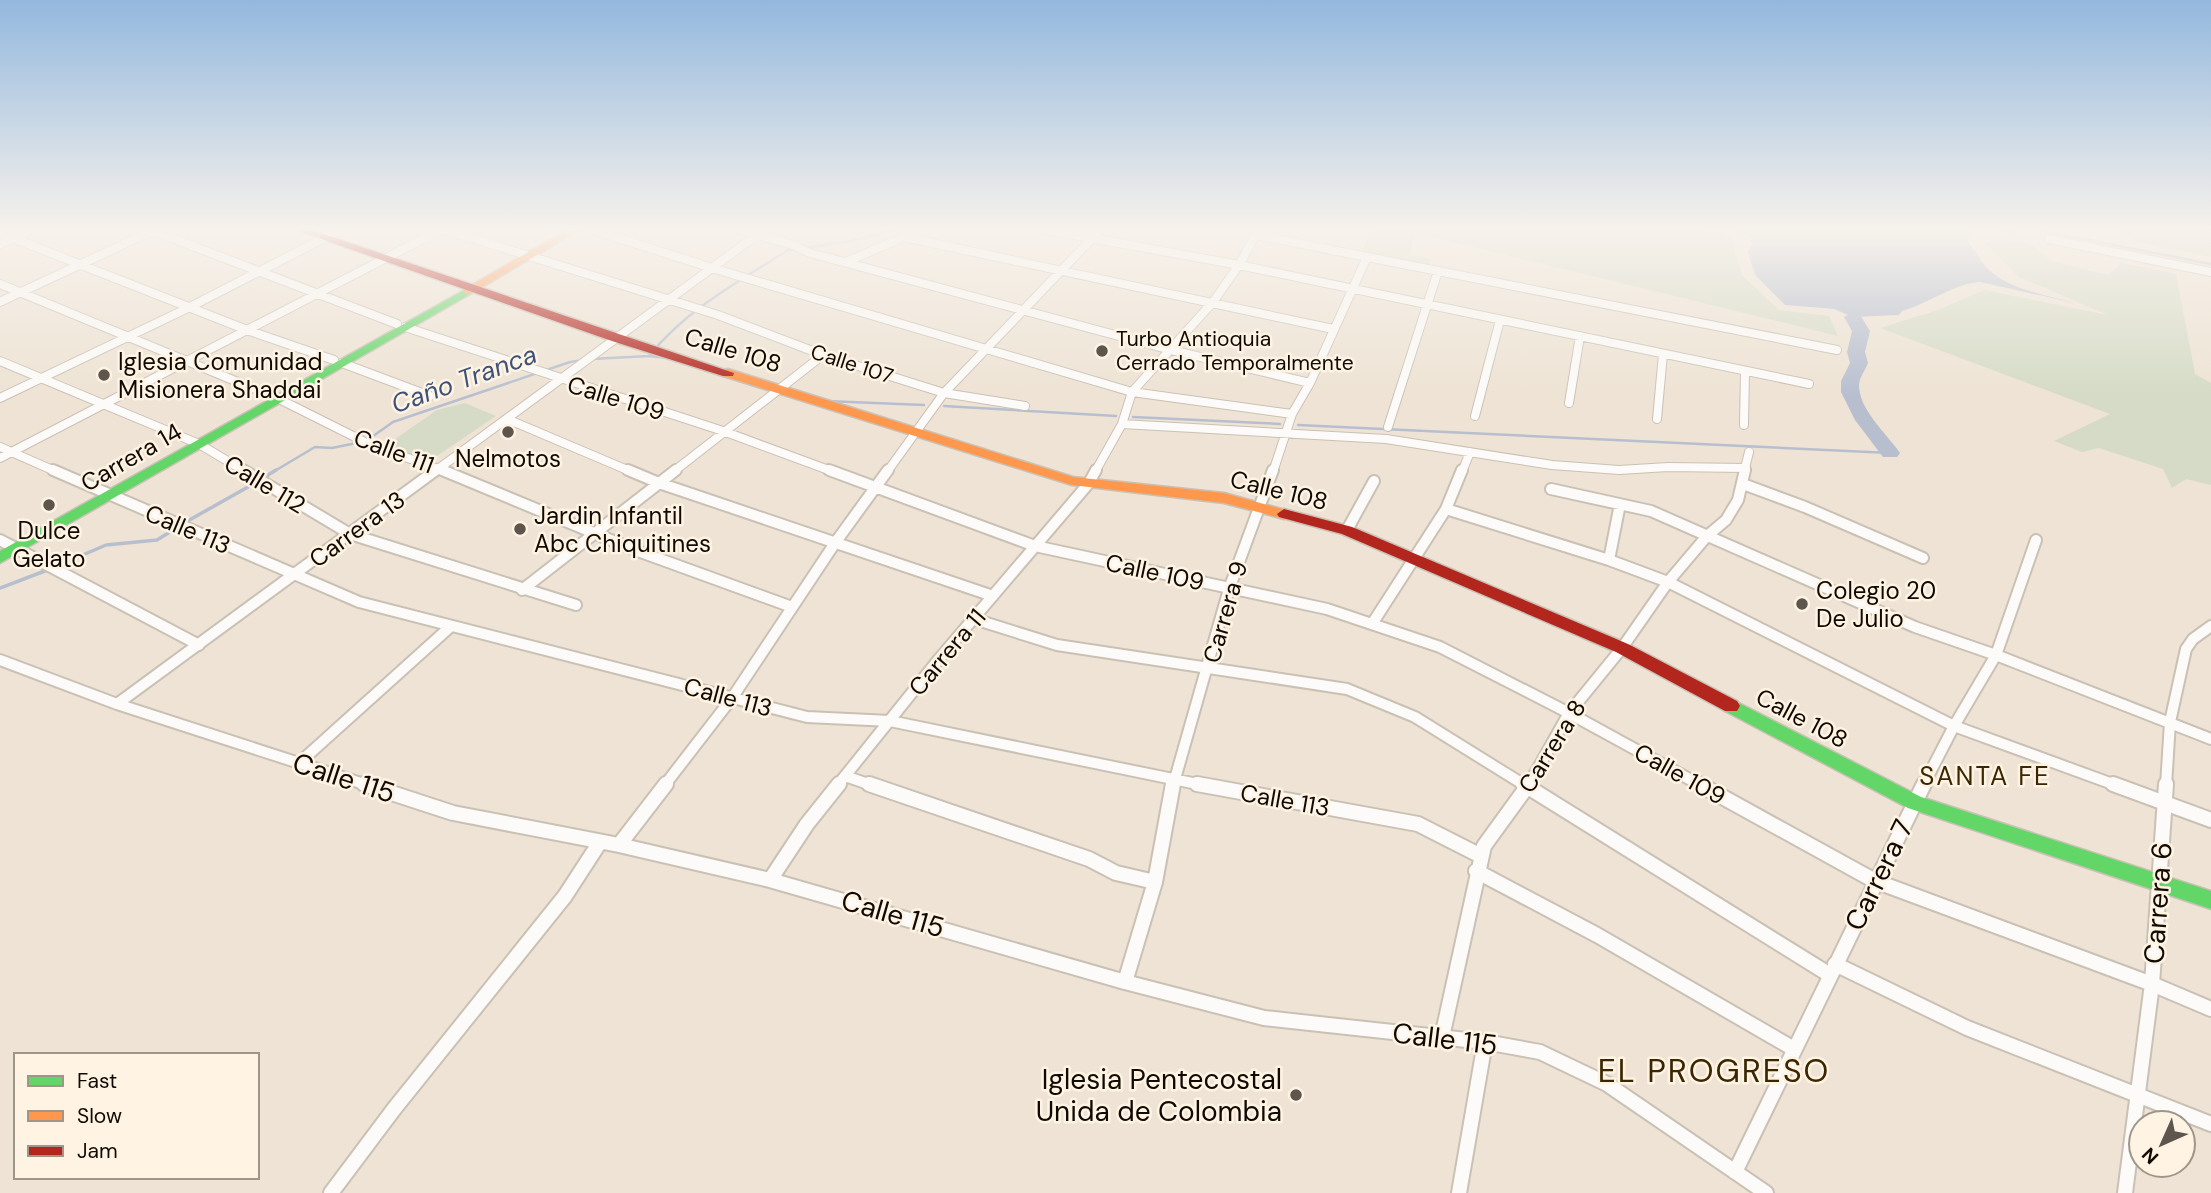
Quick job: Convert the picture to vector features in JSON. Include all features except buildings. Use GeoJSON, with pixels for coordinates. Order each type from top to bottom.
{"type":"FeatureCollection","features":[{"type":"Feature","properties":{"kind":"street","name":"Calle 111"},"geometry":{"type":"LineString","coordinates":[[2,285],[275,397],[367,443],[439,469],[594,533],[792,607]]}},
{"type":"Feature","properties":{"kind":"street"},"geometry":{"type":"LineString","coordinates":[[0,302],[39,285]]}},
{"type":"Feature","properties":{"kind":"street"},"geometry":{"type":"LineString","coordinates":[[130,285],[430,396]]}},
{"type":"Feature","properties":{"kind":"street"},"geometry":{"type":"LineString","coordinates":[[0,398],[233,285]]}},
{"type":"Feature","properties":{"kind":"street","name":"Calle 109"},"geometry":{"type":"LineString","coordinates":[[293,285],[401,326],[723,431],[1035,546],[1326,610],[1440,647],[1569,713],[1875,881],[2152,984],[2211,1009]]}},
{"type":"Feature","properties":{"kind":"street"},"geometry":{"type":"LineString","coordinates":[[0,458],[335,285]]}},
{"type":"Feature","properties":{"kind":"street","name":"Calle 108"},"geometry":{"type":"LineString","coordinates":[[461,285],[617,338],[1072,481],[1224,498],[1347,530],[1622,648],[1915,803],[2211,900]]}},
{"type":"Feature","properties":{"kind":"street","name":"Carrera 14"},"geometry":{"type":"LineString","coordinates":[[0,558],[7,545],[106,494],[472,285]]}},
{"type":"Feature","properties":{"kind":"street","name":"Calle 107"},"geometry":{"type":"LineString","coordinates":[[617,285],[701,310],[823,355],[944,393],[1025,406]]}},
{"type":"Feature","properties":{"kind":"street","name":"Carrera 13"},"geometry":{"type":"LineString","coordinates":[[117,704],[689,285]]}},
{"type":"Feature","properties":{"kind":"street"},"geometry":{"type":"LineString","coordinates":[[767,285],[1132,392],[1292,414]]}},
{"type":"Feature","properties":{"kind":"street"},"geometry":{"type":"LineString","coordinates":[[931,285],[1171,350],[1310,383]]}},
{"type":"Feature","properties":{"kind":"street"},"geometry":{"type":"LineString","coordinates":[[618,845],[732,698],[835,543],[944,393],[1049,285]]}},
{"type":"Feature","properties":{"kind":"street"},"geometry":{"type":"LineString","coordinates":[[1129,285],[1333,329]]}},
{"type":"Feature","properties":{"kind":"street"},"geometry":{"type":"LineString","coordinates":[[1132,392],[1213,302],[1225,285]]}},
{"type":"Feature","properties":{"kind":"street"},"geometry":{"type":"LineString","coordinates":[[1332,285],[1809,384]]}},
{"type":"Feature","properties":{"kind":"street","name":"Carrera 9"},"geometry":{"type":"LineString","coordinates":[[1125,982],[1155,882],[1174,780],[1209,667],[1229,589],[1292,414],[1310,383],[1354,285]]}},
{"type":"Feature","properties":{"kind":"street"},"geometry":{"type":"LineString","coordinates":[[1388,427],[1433,285]]}},
{"type":"Feature","properties":{"kind":"street"},"geometry":{"type":"LineString","coordinates":[[1506,285],[1837,350]]}},
{"type":"Feature","properties":{"kind":"street"},"geometry":{"type":"LineString","coordinates":[[1475,416],[1500,320]]}},
{"type":"Feature","properties":{"kind":"street"},"geometry":{"type":"LineString","coordinates":[[1569,403],[1580,336]]}},
{"type":"Feature","properties":{"kind":"street"},"geometry":{"type":"LineString","coordinates":[[1657,419],[1663,354]]}},
{"type":"Feature","properties":{"kind":"street"},"geometry":{"type":"LineString","coordinates":[[522,590],[823,355]]}},
{"type":"Feature","properties":{"kind":"street","name":"Calle 112"},"geometry":{"type":"LineString","coordinates":[[0,361],[195,443],[350,534],[576,606]]}},
{"type":"Feature","properties":{"kind":"street"},"geometry":{"type":"LineString","coordinates":[[1744,425],[1745,371]]}},
{"type":"Feature","properties":{"kind":"street","name":"Carrera 11"},"geometry":{"type":"LineString","coordinates":[[770,880],[807,824],[845,776],[1089,483],[1122,424],[1132,392]]}},
{"type":"Feature","properties":{"kind":"street"},"geometry":{"type":"LineString","coordinates":[[507,418],[659,483],[993,596]]}},
{"type":"Feature","properties":{"kind":"street"},"geometry":{"type":"LineString","coordinates":[[1122,424],[1385,439],[1552,465],[1619,470],[1668,467],[1746,468]]}},
{"type":"Feature","properties":{"kind":"street","name":"Calle 113"},"geometry":{"type":"LineString","coordinates":[[0,447],[359,602],[807,717],[890,721],[1174,780],[1418,824],[1481,856]]}},
{"type":"Feature","properties":{"kind":"street"},"geometry":{"type":"LineString","coordinates":[[1373,624],[1446,509],[1470,452]]}},
{"type":"Feature","properties":{"kind":"street","name":"Carrera 8"},"geometry":{"type":"LineString","coordinates":[[1442,1037],[1476,871],[1484,846],[1527,787],[1569,713],[1622,648],[1668,582],[1707,536],[1726,520],[1743,484],[1749,452]]}},
{"type":"Feature","properties":{"kind":"street"},"geometry":{"type":"LineString","coordinates":[[1347,530],[1374,481]]}},
{"type":"Feature","properties":{"kind":"street"},"geometry":{"type":"LineString","coordinates":[[1743,484],[1805,507],[1923,558]]}},
{"type":"Feature","properties":{"kind":"street"},"geometry":{"type":"LineString","coordinates":[[1551,489],[1651,511],[1915,627],[1996,655],[2211,739]]}},
{"type":"Feature","properties":{"kind":"street"},"geometry":{"type":"LineString","coordinates":[[1609,561],[1620,504]]}},
{"type":"Feature","properties":{"kind":"street"},"geometry":{"type":"LineString","coordinates":[[1446,509],[1668,582],[1954,726],[2211,820]]}},
{"type":"Feature","properties":{"kind":"street","name":"Carrera 7"},"geometry":{"type":"LineString","coordinates":[[1735,1172],[1875,881],[1954,726],[1996,655],[2035,540]]}},
{"type":"Feature","properties":{"kind":"street"},"geometry":{"type":"LineString","coordinates":[[7,545],[199,645]]}},
{"type":"Feature","properties":{"kind":"street"},"geometry":{"type":"LineString","coordinates":[[974,619],[1056,645],[1346,689],[1415,717],[1527,787],[1833,969],[1967,1028],[2138,1093],[2211,1124]]}},
{"type":"Feature","properties":{"kind":"street","name":"Carrera 6"},"geometry":{"type":"LineString","coordinates":[[2125,1193],[2152,984],[2170,722],[2186,649],[2193,639],[2211,626]]}},
{"type":"Feature","properties":{"kind":"street"},"geometry":{"type":"LineString","coordinates":[[299,764],[450,627]]}},
{"type":"Feature","properties":{"kind":"street","name":"Calle 115"},"geometry":{"type":"LineString","coordinates":[[0,660],[117,704],[453,813],[618,845],[770,880],[1125,982],[1264,1018],[1485,1042],[1540,1052],[1607,1084],[1766,1193]]}},
{"type":"Feature","properties":{"kind":"street"},"geometry":{"type":"LineString","coordinates":[[845,776],[1089,859],[1116,873],[1155,882]]}},
{"type":"Feature","properties":{"kind":"street"},"geometry":{"type":"LineString","coordinates":[[331,1193],[394,1109],[565,896],[600,842]]}},
{"type":"Feature","properties":{"kind":"street"},"geometry":{"type":"LineString","coordinates":[[1476,871],[1551,907],[1614,947],[1794,1049]]}},
{"type":"Feature","properties":{"kind":"street"},"geometry":{"type":"LineString","coordinates":[[1459,1193],[1485,1042]]}},
{"type":"Feature","properties":{"kind":"green space"},"geometry":{"type":"Polygon","coordinates":[[[1628,285],[1752,285],[1779,310],[1829,316],[1838,336],[1628,285]]]}},
{"type":"Feature","properties":{"kind":"green space"},"geometry":{"type":"Polygon","coordinates":[[[2037,285],[2178,285],[2195,374],[2211,383],[2211,485],[2186,479],[2172,488],[2163,469],[2099,448],[2082,452],[2054,441],[2110,414],[1880,328],[1938,310],[1984,290],[2108,315],[2037,285]]]}},
{"type":"Feature","properties":{"kind":"green space"},"geometry":{"type":"Polygon","coordinates":[[[465,403],[496,416],[428,462],[385,446],[437,410],[465,403]]]}},
{"type":"Feature","properties":{"kind":"water"},"geometry":{"type":"Polygon","coordinates":[[[1765,285],[1966,285],[1902,311],[1899,315],[1853,317],[1834,309],[1785,305],[1765,285]]]}},
{"type":"Feature","properties":{"kind":"water"},"geometry":{"type":"Polygon","coordinates":[[[1992,285],[2012,285],[2075,303],[1992,285]]]}},
{"type":"Feature","properties":{"kind":"waterway","name":"Caño Tranca"},"geometry":{"type":"LineString","coordinates":[[649,356],[696,310],[733,285]]}},
{"type":"Feature","properties":{"kind":"waterway"},"geometry":{"type":"LineString","coordinates":[[1853,317],[1861,331],[1856,352],[1859,363],[1850,384],[1851,392],[1865,420],[1890,453]]}},
{"type":"Feature","properties":{"kind":"waterway","name":"Caño Tranca"},"geometry":{"type":"LineString","coordinates":[[591,359],[649,356]]}},
{"type":"Feature","properties":{"kind":"waterway"},"geometry":{"type":"LineString","coordinates":[[649,356],[668,358]]}},
{"type":"Feature","properties":{"kind":"waterway","name":"Caño Tranca"},"geometry":{"type":"LineString","coordinates":[[273,472],[315,447],[332,448],[366,441],[393,422],[570,362],[584,360]]}},
{"type":"Feature","properties":{"kind":"waterway"},"geometry":{"type":"LineString","coordinates":[[826,401],[924,405]]}},
{"type":"Feature","properties":{"kind":"waterway"},"geometry":{"type":"LineString","coordinates":[[944,406],[1116,416]]}},
{"type":"Feature","properties":{"kind":"waterway"},"geometry":{"type":"LineString","coordinates":[[1133,417],[1280,424]]}},
{"type":"Feature","properties":{"kind":"waterway"},"geometry":{"type":"LineString","coordinates":[[1298,425],[1890,453]]}},
{"type":"Feature","properties":{"kind":"waterway","name":"Caño Tranca"},"geometry":{"type":"LineString","coordinates":[[263,478],[276,470]]}},
{"type":"Feature","properties":{"kind":"waterway","name":"Caño Tranca"},"geometry":{"type":"LineString","coordinates":[[184,523],[257,482]]}},
{"type":"Feature","properties":{"kind":"waterway","name":"Caño Tranca"},"geometry":{"type":"LineString","coordinates":[[57,566],[106,545],[157,540],[178,527]]}},
{"type":"Feature","properties":{"kind":"waterway","name":"Caño Tranca"},"geometry":{"type":"LineString","coordinates":[[0,588],[50,569]]}},
{"type":"Feature","properties":{"kind":"traffic: fast"},"geometry":{"type":"LineString","coordinates":[[0,558],[468,291]]}},
{"type":"Feature","properties":{"kind":"traffic: fast"},"geometry":{"type":"LineString","coordinates":[[1731,706],[1915,803],[2211,900]]}},
{"type":"Feature","properties":{"kind":"traffic: slow"},"geometry":{"type":"LineString","coordinates":[[468,291],[479,285]]}},
{"type":"Feature","properties":{"kind":"traffic: slow"},"geometry":{"type":"LineString","coordinates":[[728,373],[1072,481],[1224,498],[1284,514]]}},
{"type":"Feature","properties":{"kind":"traffic: jam"},"geometry":{"type":"LineString","coordinates":[[460,285],[728,373]]}},
{"type":"Feature","properties":{"kind":"traffic: jam"},"geometry":{"type":"LineString","coordinates":[[1284,514],[1347,530],[1622,648],[1731,706]]}},
{"type":"Feature","properties":{"kind":"place","name":"Turbo Antioquia Cerrado Temporalmente"},"geometry":{"type":"Point","coordinates":[1102,351]}},
{"type":"Feature","properties":{"kind":"place","name":"Iglesia Comunidad Misionera Shaddai"},"geometry":{"type":"Point","coordinates":[104,375]}},
{"type":"Feature","properties":{"kind":"place","name":"Nelmotos"},"geometry":{"type":"Point","coordinates":[508,432]}},
{"type":"Feature","properties":{"kind":"place","name":"Dulce Gelato"},"geometry":{"type":"Point","coordinates":[49,505]}},
{"type":"Feature","properties":{"kind":"place","name":"Jardin Infantil Abc Chiquitines"},"geometry":{"type":"Point","coordinates":[520,529]}},
{"type":"Feature","properties":{"kind":"place","name":"Colegio 20 De Julio"},"geometry":{"type":"Point","coordinates":[1802,604]}},
{"type":"Feature","properties":{"kind":"place","name":"Iglesia Pentecostal Unida de Colombia"},"geometry":{"type":"Point","coordinates":[1296,1095]}},
{"type":"Feature","properties":{"kind":"district","name":"SANTA FE"},"geometry":{"type":"Point","coordinates":[1985,776]}},
{"type":"Feature","properties":{"kind":"district","name":"EL PROGRESO"},"geometry":{"type":"Point","coordinates":[1714,1071]}}]}
